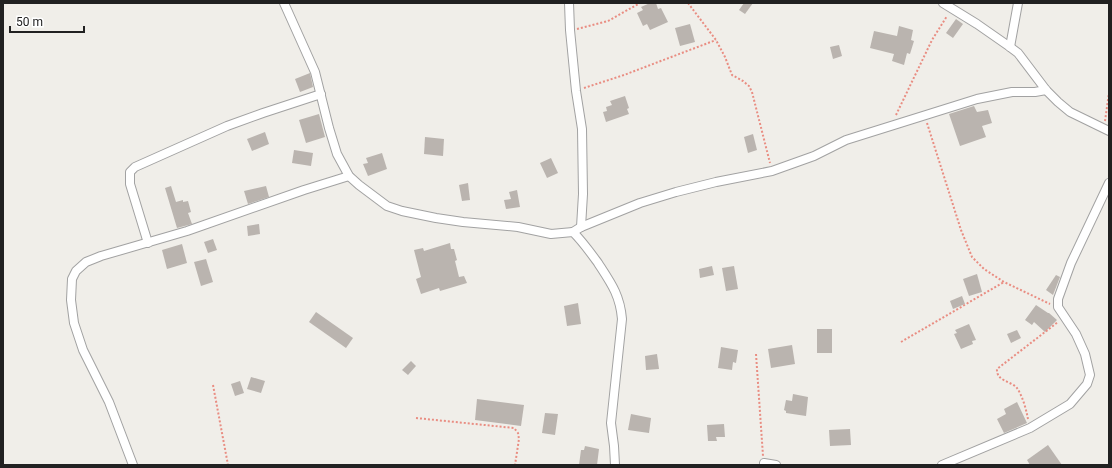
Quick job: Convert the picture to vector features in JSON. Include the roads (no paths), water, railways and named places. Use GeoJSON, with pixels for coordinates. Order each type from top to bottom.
{"type":"FeatureCollection","features":[{"type":"Feature","properties":{"kind":"street"},"geometry":{"type":"LineString","coordinates":[[284,3],[315,72],[337,154],[349,176],[359,185],[387,206],[402,211],[456,221],[518,227],[551,234],[573,232],[581,227],[640,203],[676,192],[716,182],[772,171],[814,156],[846,140],[977,99],[996,95],[1046,90]]}},
{"type":"Feature","properties":{"kind":"street"},"geometry":{"type":"LineString","coordinates":[[569,3],[576,91],[582,129],[583,194],[581,227]]}},
{"type":"Feature","properties":{"kind":"street"},"geometry":{"type":"LineString","coordinates":[[943,3],[1010,47],[1018,54],[1046,90],[1070,112],[1107,129]]}},
{"type":"Feature","properties":{"kind":"street"},"geometry":{"type":"LineString","coordinates":[[1010,47],[1018,3]]}},
{"type":"Feature","properties":{"kind":"street"},"geometry":{"type":"LineString","coordinates":[[148,243],[130,184],[130,172],[135,167],[227,126],[321,94]]}},
{"type":"Feature","properties":{"kind":"street"},"geometry":{"type":"LineString","coordinates":[[133,465],[109,402],[83,350],[74,323],[72,279],[76,271],[86,262],[101,256],[187,231],[304,190],[349,176]]}},
{"type":"Feature","properties":{"kind":"street"},"geometry":{"type":"LineString","coordinates":[[942,465],[1030,428],[1070,404],[1087,384],[1090,375],[1085,354],[1079,340],[1058,307],[1058,299],[1071,262],[1109,183]]}},
{"type":"Feature","properties":{"kind":"street"},"geometry":{"type":"LineString","coordinates":[[573,232],[590,250],[609,279],[621,308],[622,319],[611,423],[615,465]]}},
{"type":"Feature","properties":{"kind":"street"},"geometry":{"type":"LineString","coordinates":[[764,463],[776,465]]}}]}
